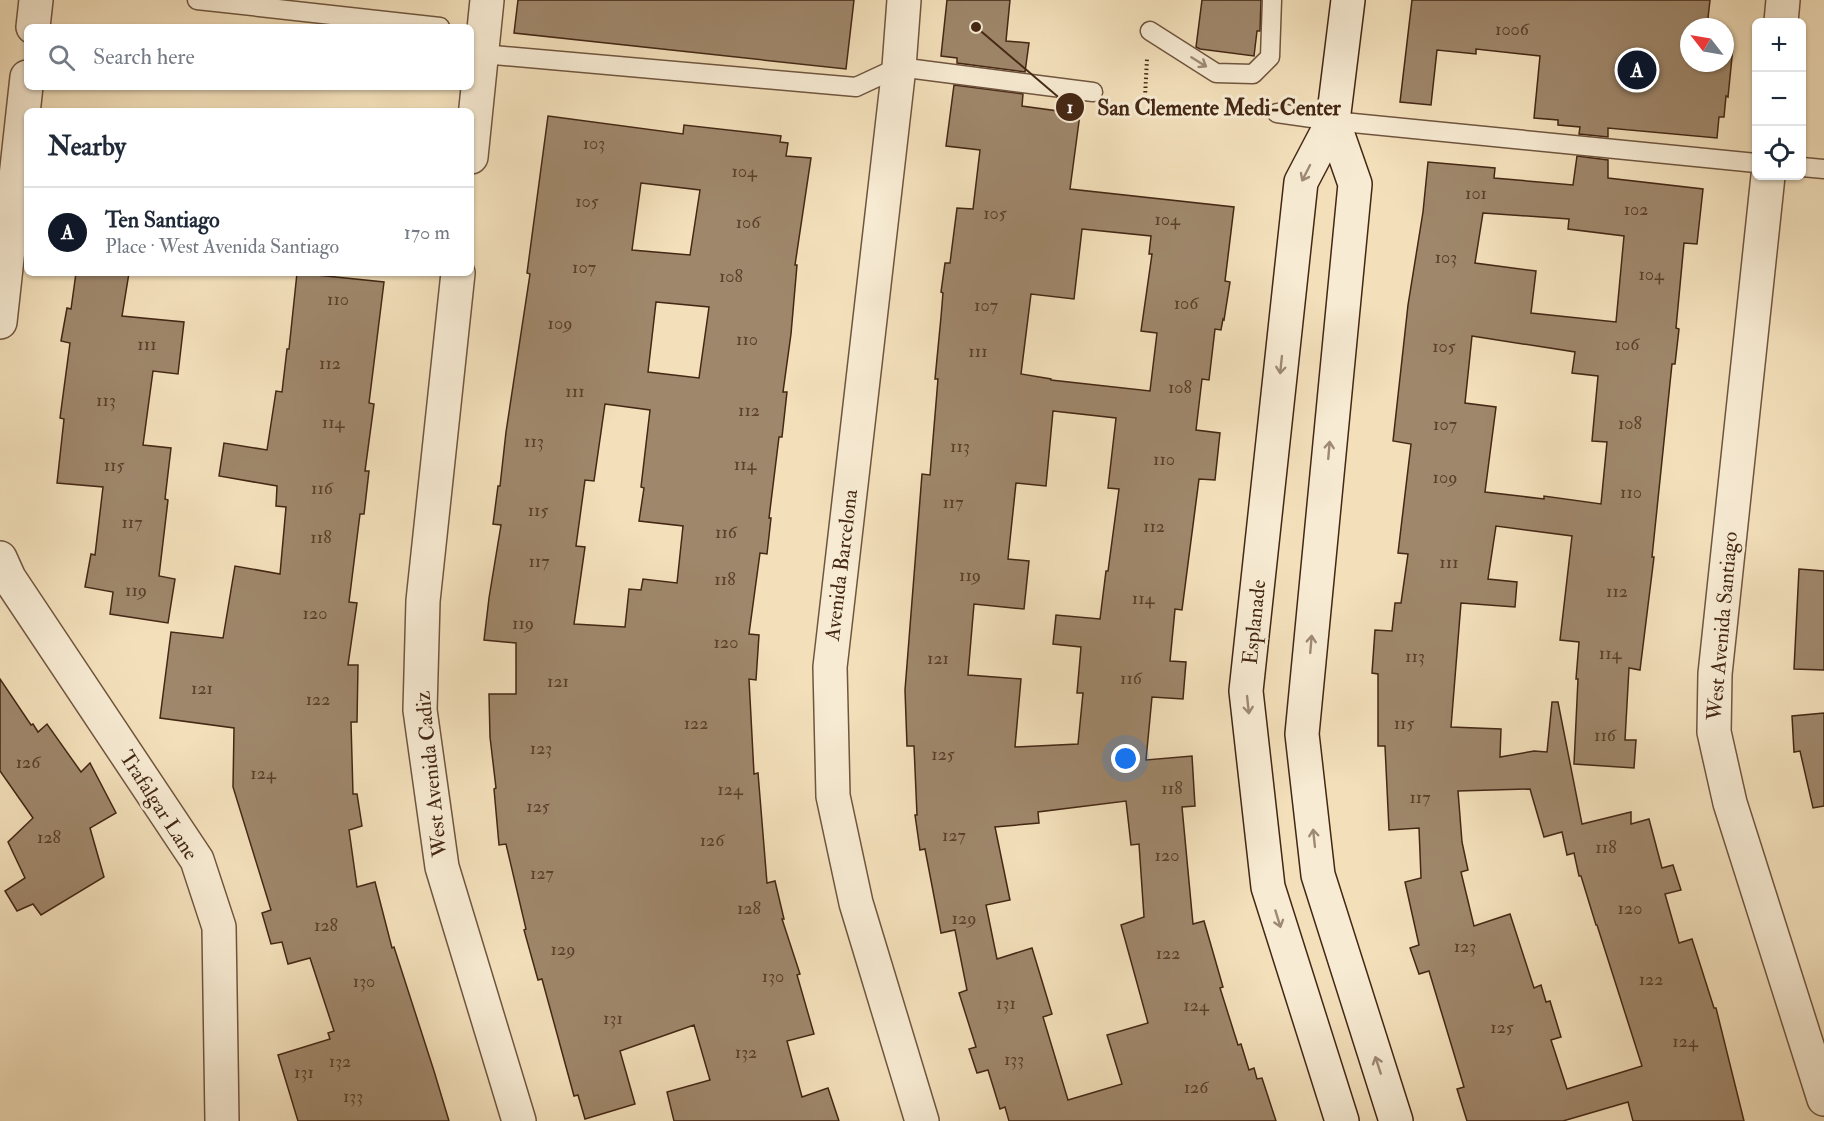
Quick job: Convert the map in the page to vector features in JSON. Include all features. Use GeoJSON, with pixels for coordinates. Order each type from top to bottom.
{"type":"FeatureCollection","features":[{"type":"Feature","properties":{"kind":"street"},"geometry":{"type":"LineString","coordinates":[[33,24],[36,0]]}},
{"type":"Feature","properties":{"kind":"street"},"geometry":{"type":"LineString","coordinates":[[474,113],[479,39],[487,0]]}},
{"type":"Feature","properties":{"kind":"street","name":"Avenida Barcelona"},"geometry":{"type":"LineString","coordinates":[[904,0],[899,67],[830,667],[833,796],[856,903],[922,1121]]}},
{"type":"Feature","properties":{"kind":"street","name":"Esplanade"},"geometry":{"type":"LineString","coordinates":[[1341,1121],[1268,887],[1246,691],[1301,182],[1333,121],[1348,0]]}},
{"type":"Feature","properties":{"kind":"street"},"geometry":{"type":"LineString","coordinates":[[1781,18],[1783,0]]}},
{"type":"Feature","properties":{"kind":"street"},"geometry":{"type":"LineString","coordinates":[[0,322],[26,90]]}},
{"type":"Feature","properties":{"kind":"street","name":"Esplanade"},"geometry":{"type":"LineString","coordinates":[[1333,121],[1354,184],[1302,734],[1318,875],[1396,1121]]}},
{"type":"Feature","properties":{"kind":"street","name":"West Avenida Santiago"},"geometry":{"type":"LineString","coordinates":[[1768,180],[1715,674],[1714,732],[1730,803],[1824,1099]]}},
{"type":"Feature","properties":{"kind":"street","name":"West Avenida Cadiz"},"geometry":{"type":"LineString","coordinates":[[458,276],[423,601],[420,710],[441,867],[519,1121]]}},
{"type":"Feature","properties":{"kind":"street","name":"Trafalgar Lane"},"geometry":{"type":"LineString","coordinates":[[0,558],[9,578],[197,860],[219,927],[222,1121]]}},
{"type":"Feature","properties":{"kind":"street"},"geometry":{"type":"LineString","coordinates":[[1268,887],[1318,875]]}},
{"type":"Feature","properties":{"kind":"lane"},"geometry":{"type":"LineString","coordinates":[[197,0],[413,24]]}},
{"type":"Feature","properties":{"kind":"lane"},"geometry":{"type":"LineString","coordinates":[[1150,32],[1216,73],[1253,74],[1270,57],[1272,0]]}},
{"type":"Feature","properties":{"kind":"lane"},"geometry":{"type":"LineString","coordinates":[[479,39],[856,87],[899,67],[1094,92]]}},
{"type":"Feature","properties":{"kind":"lane"},"geometry":{"type":"LineString","coordinates":[[1277,113],[1333,121],[1752,163]]}},
{"type":"Feature","properties":{"kind":"lane"},"geometry":{"type":"LineString","coordinates":[[1806,167],[1824,169]]}},
{"type":"Feature","properties":{"kind":"path"},"geometry":{"type":"LineString","coordinates":[[1145,97],[1146,78]]}},
{"type":"Feature","properties":{"kind":"building"},"geometry":{"type":"Polygon","coordinates":[[[518,0],[854,0],[846,69],[514,33],[518,0]]]}},
{"type":"Feature","properties":{"kind":"building"},"geometry":{"type":"Polygon","coordinates":[[[947,0],[1010,0],[1006,41],[1029,43],[1025,72],[957,63],[957,58],[941,56],[947,0]]]}},
{"type":"Feature","properties":{"kind":"building"},"geometry":{"type":"Polygon","coordinates":[[[1202,0],[1261,0],[1260,31],[1257,31],[1254,56],[1196,47],[1202,0]]]}},
{"type":"Feature","properties":{"kind":"building"},"geometry":{"type":"Polygon","coordinates":[[[1412,0],[1710,0],[1708,18],[1680,18],[1680,72],[1730,72],[1724,117],[1719,117],[1717,138],[1608,128],[1608,137],[1579,134],[1580,127],[1558,125],[1558,120],[1534,118],[1540,56],[1476,49],[1476,54],[1437,50],[1431,105],[1400,102],[1412,0]]]}},
{"type":"Feature","properties":{"kind":"building"},"geometry":{"type":"Polygon","coordinates":[[[954,85],[1023,94],[1022,106],[1080,114],[1070,189],[1234,207],[1225,281],[1230,282],[1224,320],[1221,330],[1215,329],[1209,380],[1202,379],[1196,430],[1220,433],[1215,480],[1199,479],[1182,610],[1175,609],[1170,661],[1186,662],[1183,699],[1152,697],[1146,760],[1192,756],[1195,806],[1182,807],[1193,924],[1204,921],[1223,987],[1220,988],[1238,1045],[1241,1044],[1249,1070],[1254,1068],[1257,1079],[1262,1078],[1276,1121],[1009,1121],[1005,1107],[1000,1109],[988,1070],[977,1073],[969,1049],[976,1047],[959,993],[967,990],[955,930],[941,933],[925,849],[920,850],[915,815],[917,815],[914,746],[907,746],[905,690],[922,474],[930,475],[938,379],[935,379],[943,293],[941,292],[945,263],[950,263],[957,208],[973,209],[980,150],[946,146],[954,85]],[[1082,229],[1074,299],[1031,294],[1021,374],[1051,380],[1150,391],[1157,333],[1141,331],[1152,254],[1149,254],[1151,236],[1082,229]],[[1053,411],[1046,486],[1016,483],[1008,559],[1029,561],[1024,609],[974,604],[968,675],[1021,679],[1015,747],[1078,744],[1083,693],[1077,693],[1081,647],[1053,644],[1056,615],[1100,619],[1119,489],[1108,488],[1116,418],[1053,411]],[[1126,801],[1038,812],[1039,823],[995,827],[1010,900],[986,905],[997,959],[1032,948],[1052,1014],[1043,1017],[1068,1100],[1122,1084],[1107,1035],[1148,1023],[1121,925],[1144,917],[1139,844],[1131,845],[1126,801]]]}},
{"type":"Feature","properties":{"kind":"building"},"geometry":{"type":"Polygon","coordinates":[[[548,116],[683,134],[684,125],[781,136],[780,142],[788,143],[786,156],[811,158],[795,265],[797,265],[791,334],[783,392],[787,392],[769,518],[771,518],[767,554],[760,553],[749,634],[759,635],[756,680],[749,679],[754,774],[758,773],[767,883],[775,881],[784,919],[782,919],[800,974],[797,975],[814,1034],[787,1041],[802,1097],[828,1088],[839,1121],[674,1121],[667,1092],[710,1080],[694,1025],[620,1051],[635,1104],[585,1119],[578,1095],[574,1096],[542,979],[538,980],[524,930],[526,929],[506,844],[499,845],[490,737],[489,694],[516,694],[516,643],[484,640],[501,525],[493,524],[530,274],[527,273],[548,116]],[[641,183],[632,250],[690,255],[700,190],[641,183]],[[656,302],[648,372],[699,378],[709,307],[656,302]],[[605,404],[594,481],[585,480],[576,546],[585,547],[574,624],[625,627],[629,589],[641,590],[643,579],[677,583],[683,526],[639,521],[650,410],[605,404]]]}},
{"type":"Feature","properties":{"kind":"building"},"geometry":{"type":"Polygon","coordinates":[[[1577,156],[1608,160],[1608,178],[1703,189],[1697,244],[1684,243],[1676,328],[1679,329],[1675,364],[1672,364],[1652,557],[1654,557],[1640,670],[1629,668],[1625,740],[1636,740],[1634,768],[1574,764],[1579,642],[1560,640],[1572,536],[1496,526],[1488,579],[1517,582],[1515,607],[1461,603],[1451,727],[1501,729],[1500,757],[1534,751],[1547,752],[1552,702],[1558,702],[1582,824],[1631,812],[1631,824],[1649,819],[1662,868],[1673,865],[1681,890],[1665,894],[1679,943],[1692,939],[1714,1008],[1716,1008],[1744,1121],[1633,1121],[1628,1102],[1563,1121],[1467,1121],[1457,1089],[1464,1087],[1429,971],[1419,974],[1410,948],[1419,945],[1405,882],[1421,878],[1419,828],[1389,830],[1385,746],[1378,746],[1378,674],[1372,673],[1375,630],[1392,631],[1395,603],[1401,603],[1408,554],[1398,553],[1411,444],[1393,441],[1408,305],[1423,212],[1428,162],[1495,168],[1494,178],[1573,185],[1577,156]],[[1483,213],[1475,263],[1536,271],[1531,313],[1616,322],[1624,236],[1568,229],[1569,219],[1483,213]],[[1472,336],[1465,403],[1496,407],[1485,492],[1544,499],[1544,496],[1601,504],[1607,442],[1592,441],[1598,376],[1572,373],[1575,352],[1472,336]],[[1530,789],[1458,791],[1462,842],[1468,870],[1461,872],[1474,926],[1510,914],[1534,988],[1541,985],[1546,1002],[1550,1001],[1561,1037],[1551,1040],[1567,1089],[1642,1066],[1581,876],[1579,876],[1574,853],[1567,855],[1562,832],[1544,837],[1530,789]]]}},
{"type":"Feature","properties":{"kind":"building"},"geometry":{"type":"Polygon","coordinates":[[[76,276],[129,276],[122,316],[184,322],[178,374],[153,371],[143,445],[171,448],[165,499],[168,500],[159,576],[175,579],[168,623],[110,614],[113,592],[85,587],[91,554],[95,555],[103,487],[57,483],[64,419],[60,418],[70,343],[61,341],[67,308],[71,309],[76,276]]]}},
{"type":"Feature","properties":{"kind":"building"},"geometry":{"type":"Polygon","coordinates":[[[297,276],[326,276],[384,282],[369,403],[374,404],[365,471],[369,471],[364,514],[360,514],[349,602],[357,603],[348,665],[358,665],[357,722],[351,722],[353,794],[357,794],[362,826],[349,830],[357,887],[375,882],[392,948],[394,947],[449,1121],[298,1121],[278,1055],[330,1039],[328,1033],[334,1031],[310,958],[288,964],[282,942],[271,944],[262,913],[271,910],[233,787],[234,728],[160,718],[171,632],[223,638],[235,566],[280,574],[286,507],[276,506],[277,486],[219,476],[224,443],[267,450],[276,391],[282,392],[287,349],[289,349],[297,276]]]}},
{"type":"Feature","properties":{"kind":"building"},"geometry":{"type":"Polygon","coordinates":[[[1799,569],[1824,571],[1824,670],[1794,669],[1799,569]]]}},
{"type":"Feature","properties":{"kind":"building"},"geometry":{"type":"Polygon","coordinates":[[[0,679],[38,732],[47,724],[81,772],[90,763],[116,813],[90,828],[104,877],[41,915],[33,904],[17,911],[5,891],[25,878],[8,842],[33,818],[0,771],[0,679]]]}},
{"type":"Feature","properties":{"kind":"building"},"geometry":{"type":"Polygon","coordinates":[[[1824,713],[1824,806],[1813,808],[1800,751],[1794,752],[1792,716],[1824,713]]]}},
{"type":"Feature","properties":{"kind":"place","name":"San Clemente Medi-Center"},"geometry":{"type":"Point","coordinates":[976,27]}},
{"type":"Feature","properties":{"kind":"place","name":"Ten Santiago"},"geometry":{"type":"Point","coordinates":[1637,70]}}]}
